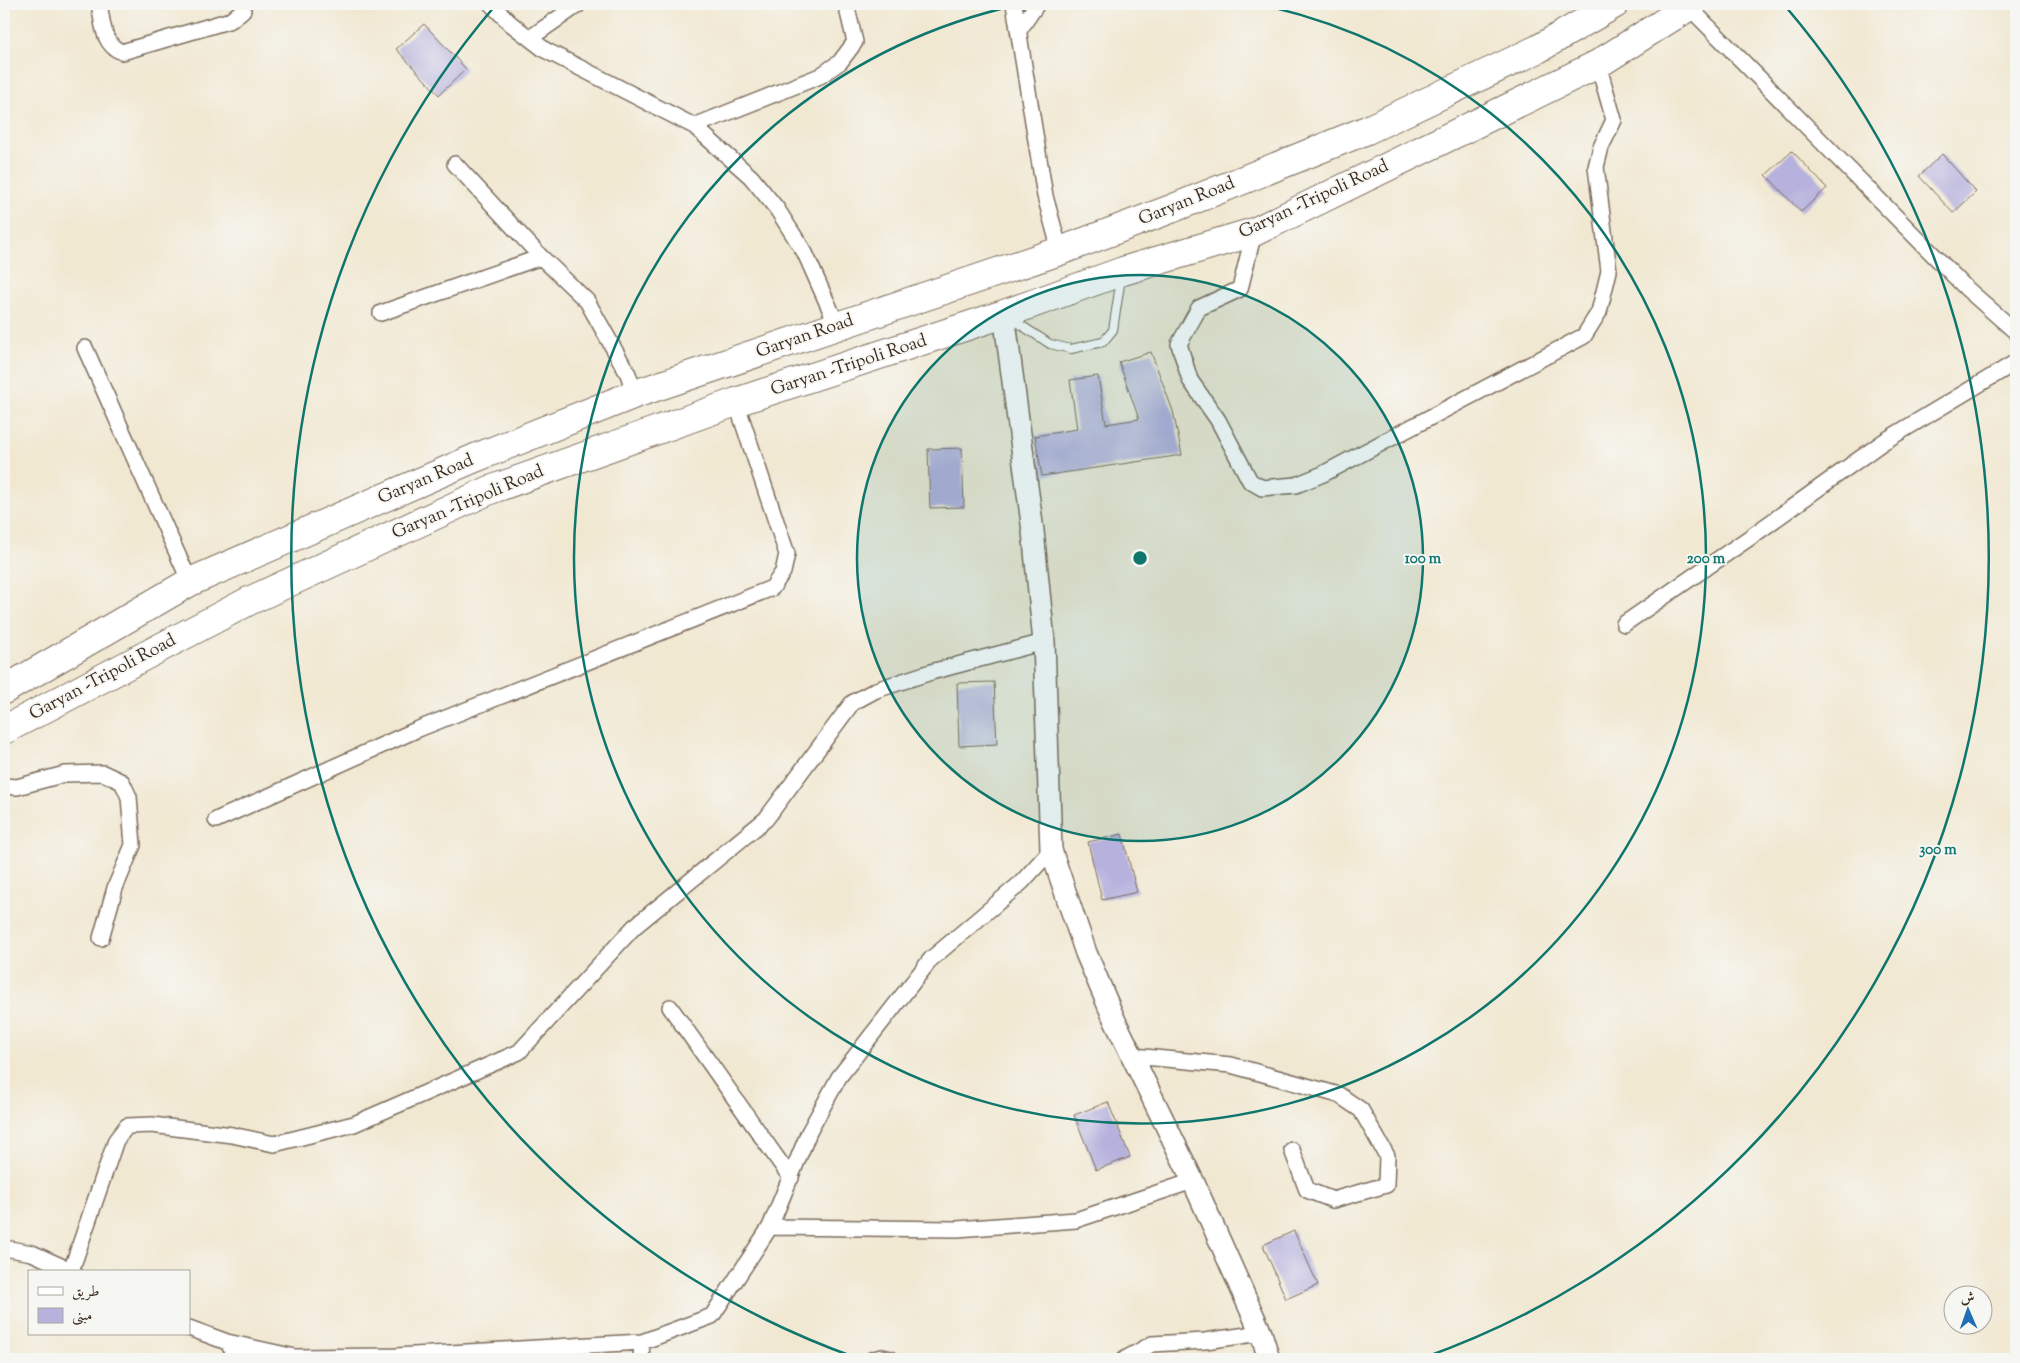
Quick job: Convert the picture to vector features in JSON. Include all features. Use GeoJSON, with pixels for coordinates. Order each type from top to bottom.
{"type":"FeatureCollection","features":[{"type":"Feature","properties":{"kind":"highway"},"geometry":{"type":"LineString","coordinates":[[1538,49],[1591,4]]}},
{"type":"Feature","properties":{"kind":"highway","name":"Garyan Road"},"geometry":{"type":"LineString","coordinates":[[4,690],[190,582],[475,458],[635,394],[1060,250],[1171,209],[1367,130],[1538,49],[1615,4]]}},
{"type":"Feature","properties":{"kind":"highway","name":"Garyan -Tripoli Road"},"geometry":{"type":"LineString","coordinates":[[4,730],[249,601],[490,490],[736,402],[1004,314],[1123,271],[1254,232],[1598,64],[1691,5]]}},
{"type":"Feature","properties":{"kind":"street"},"geometry":{"type":"LineString","coordinates":[[99,4],[106,40],[113,49],[122,52],[231,20],[242,10],[243,4]]}},
{"type":"Feature","properties":{"kind":"street"},"geometry":{"type":"LineString","coordinates":[[491,4],[510,23],[545,50],[582,71],[694,126],[751,177],[777,209],[805,254],[837,326]]}},
{"type":"Feature","properties":{"kind":"street"},"geometry":{"type":"LineString","coordinates":[[530,38],[579,4]]}},
{"type":"Feature","properties":{"kind":"street"},"geometry":{"type":"LineString","coordinates":[[694,126],[820,76],[840,62],[855,42],[846,4]]}},
{"type":"Feature","properties":{"kind":"street"},"geometry":{"type":"LineString","coordinates":[[1014,4],[1020,29],[1045,196],[1060,250]]}},
{"type":"Feature","properties":{"kind":"street"},"geometry":{"type":"LineString","coordinates":[[1020,29],[1036,4]]}},
{"type":"Feature","properties":{"kind":"street"},"geometry":{"type":"LineString","coordinates":[[1691,5],[1748,69],[1966,288],[2016,332]]}},
{"type":"Feature","properties":{"kind":"street"},"geometry":{"type":"LineString","coordinates":[[1254,232],[1240,288],[1199,308],[1179,344],[1190,380],[1218,420],[1250,480],[1262,488],[1296,485],[1323,474],[1584,336],[1599,312],[1609,271],[1596,168],[1601,147],[1614,120],[1598,64]]}},
{"type":"Feature","properties":{"kind":"street"},"geometry":{"type":"LineString","coordinates":[[455,164],[541,257],[587,301],[628,374],[635,394]]}},
{"type":"Feature","properties":{"kind":"street"},"geometry":{"type":"LineString","coordinates":[[381,312],[541,257]]}},
{"type":"Feature","properties":{"kind":"street"},"geometry":{"type":"LineString","coordinates":[[1004,314],[1034,531],[1044,642],[1052,850],[1086,953],[1115,1021],[1193,1181],[1261,1333],[1269,1359]]}},
{"type":"Feature","properties":{"kind":"street"},"geometry":{"type":"LineString","coordinates":[[85,348],[190,582]]}},
{"type":"Feature","properties":{"kind":"street"},"geometry":{"type":"LineString","coordinates":[[1624,624],[1752,536],[1883,442],[2016,362]]}},
{"type":"Feature","properties":{"kind":"street"},"geometry":{"type":"LineString","coordinates":[[216,820],[416,730],[772,588],[783,572],[787,554],[736,402]]}},
{"type":"Feature","properties":{"kind":"street"},"geometry":{"type":"LineString","coordinates":[[72,1270],[116,1140],[127,1126],[152,1125],[232,1135],[274,1144],[354,1124],[519,1052],[634,927],[766,820],[852,703],[876,690],[922,675],[1044,642]]}},
{"type":"Feature","properties":{"kind":"street"},"geometry":{"type":"LineString","coordinates":[[4,786],[17,787],[65,774],[103,773],[122,782],[129,797],[133,845],[115,888],[101,938]]}},
{"type":"Feature","properties":{"kind":"street"},"geometry":{"type":"LineString","coordinates":[[190,1328],[227,1342],[295,1357],[396,1356],[642,1342],[712,1316],[770,1227],[809,1132],[839,1077],[931,959],[1022,882],[1052,850]]}},
{"type":"Feature","properties":{"kind":"street"},"geometry":{"type":"LineString","coordinates":[[670,1007],[791,1178]]}},
{"type":"Feature","properties":{"kind":"street"},"geometry":{"type":"LineString","coordinates":[[1133,1056],[1231,1065],[1338,1095],[1361,1110],[1387,1156],[1386,1185],[1333,1200],[1307,1190],[1292,1150]]}},
{"type":"Feature","properties":{"kind":"street"},"geometry":{"type":"LineString","coordinates":[[770,1227],[957,1229],[1076,1220],[1193,1181]]}},
{"type":"Feature","properties":{"kind":"street"},"geometry":{"type":"LineString","coordinates":[[4,1248],[32,1253],[70,1270]]}},
{"type":"Feature","properties":{"kind":"street"},"geometry":{"type":"LineString","coordinates":[[1125,1359],[1152,1344],[1261,1333]]}},
{"type":"Feature","properties":{"kind":"street"},"geometry":{"type":"LineString","coordinates":[[227,1342],[238,1359]]}},
{"type":"Feature","properties":{"kind":"street"},"geometry":{"type":"LineString","coordinates":[[641,1359],[642,1342]]}},
{"type":"Feature","properties":{"kind":"street"},"geometry":{"type":"LineString","coordinates":[[873,1359],[882,1357],[891,1359]]}},
{"type":"Feature","properties":{"kind":"lane"},"geometry":{"type":"LineString","coordinates":[[1004,314],[1050,344],[1071,349],[1103,342],[1113,330],[1123,271]]}},
{"type":"Feature","properties":{"kind":"building"},"geometry":{"type":"Polygon","coordinates":[[[424,24],[466,69],[439,95],[396,49],[424,24]]]}},
{"type":"Feature","properties":{"kind":"building"},"geometry":{"type":"Polygon","coordinates":[[[1792,151],[1827,188],[1801,212],[1766,175],[1792,151]]]}},
{"type":"Feature","properties":{"kind":"building"},"geometry":{"type":"Polygon","coordinates":[[[1942,154],[1976,192],[1953,213],[1919,176],[1942,154]]]}},
{"type":"Feature","properties":{"kind":"building"},"geometry":{"type":"Polygon","coordinates":[[[1151,352],[1173,411],[1182,455],[1042,476],[1035,436],[1077,429],[1070,380],[1098,376],[1106,424],[1139,419],[1119,362],[1151,352]]]}},
{"type":"Feature","properties":{"kind":"building"},"geometry":{"type":"Polygon","coordinates":[[[962,448],[964,507],[930,508],[928,449],[962,448]]]}},
{"type":"Feature","properties":{"kind":"building"},"geometry":{"type":"Polygon","coordinates":[[[994,682],[997,744],[959,746],[957,683],[994,682]]]}},
{"type":"Feature","properties":{"kind":"building"},"geometry":{"type":"Polygon","coordinates":[[[1122,834],[1137,892],[1102,900],[1088,842],[1122,834]]]}},
{"type":"Feature","properties":{"kind":"building"},"geometry":{"type":"Polygon","coordinates":[[[1108,1102],[1130,1157],[1096,1170],[1074,1115],[1108,1102]]]}},
{"type":"Feature","properties":{"kind":"building"},"geometry":{"type":"Polygon","coordinates":[[[1294,1231],[1318,1285],[1286,1299],[1263,1245],[1294,1231]]]}}]}
